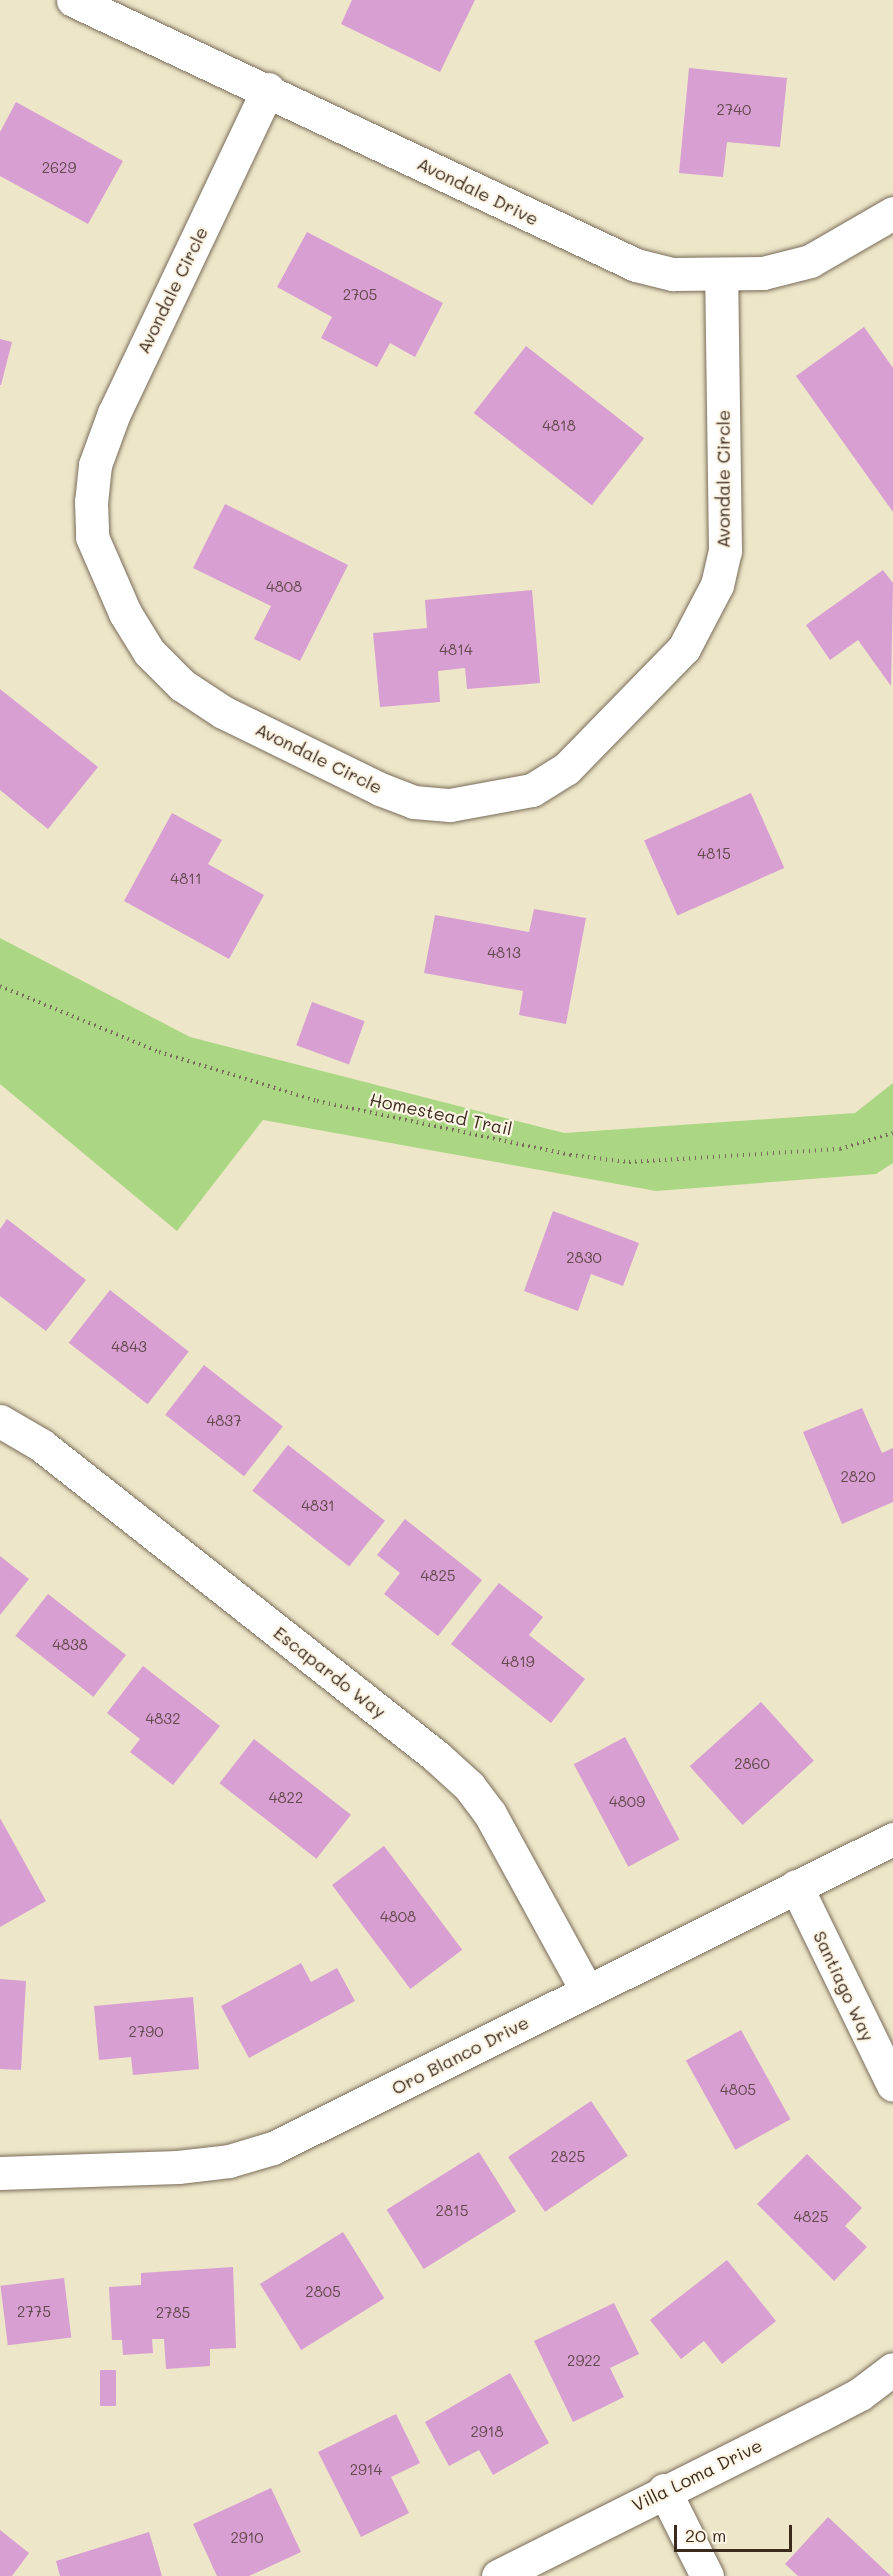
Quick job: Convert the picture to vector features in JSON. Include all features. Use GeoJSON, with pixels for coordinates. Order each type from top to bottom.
{"type":"FeatureCollection","features":[{"type":"Feature","properties":{"kind":"street","name":"Avondale Drive"},"geometry":{"type":"LineString","coordinates":[[73,0],[268,89],[585,244],[636,265],[673,274],[763,273],[810,261],[893,213]]}},
{"type":"Feature","properties":{"kind":"street","name":"Avondale Circle"},"geometry":{"type":"LineString","coordinates":[[268,89],[114,413],[95,465],[92,537],[125,613],[149,652],[182,685],[223,712],[380,789],[414,802],[450,805],[532,790],[566,769],[684,648],[717,585],[725,551],[721,274]]}},
{"type":"Feature","properties":{"kind":"street","name":"Escapardo Way"},"geometry":{"type":"LineString","coordinates":[[0,1421],[41,1445],[436,1756],[469,1786],[490,1814],[586,1989]]}},
{"type":"Feature","properties":{"kind":"street","name":"Oro Blanco Drive"},"geometry":{"type":"LineString","coordinates":[[0,2173],[178,2167],[228,2161],[273,2148],[586,1989],[893,1839]]}},
{"type":"Feature","properties":{"kind":"street","name":"Santiago Way"},"geometry":{"type":"LineString","coordinates":[[796,1886],[893,2085]]}},
{"type":"Feature","properties":{"kind":"street","name":"Villa Loma Drive"},"geometry":{"type":"LineString","coordinates":[[498,2576],[664,2490],[860,2394],[893,2368]]}},
{"type":"Feature","properties":{"kind":"street"},"geometry":{"type":"LineString","coordinates":[[664,2490],[707,2576]]}},
{"type":"Feature","properties":{"kind":"path","name":"Homestead Trail"},"geometry":{"type":"LineString","coordinates":[[0,986],[159,1052],[317,1101],[570,1155],[629,1162],[840,1149],[893,1133]]}},
{"type":"Feature","properties":{"kind":"green space"},"geometry":{"type":"Polygon","coordinates":[[[0,938],[190,1037],[564,1133],[855,1113],[893,1083],[893,1163],[876,1174],[656,1191],[263,1120],[177,1231],[0,1084],[0,938]]]}},
{"type":"Feature","properties":{"kind":"building"},"geometry":{"type":"Polygon","coordinates":[[[352,0],[475,0],[440,72],[341,24],[352,0]]]}},
{"type":"Feature","properties":{"kind":"building"},"geometry":{"type":"Polygon","coordinates":[[[689,68],[787,78],[780,147],[727,142],[723,177],[679,173],[689,68]]]}},
{"type":"Feature","properties":{"kind":"building"},"geometry":{"type":"Polygon","coordinates":[[[16,102],[123,161],[88,224],[0,176],[0,132],[16,102]]]}},
{"type":"Feature","properties":{"kind":"building"},"geometry":{"type":"Polygon","coordinates":[[[307,232],[443,303],[415,357],[390,343],[377,367],[321,338],[332,317],[277,287],[307,232]]]}},
{"type":"Feature","properties":{"kind":"building"},"geometry":{"type":"Polygon","coordinates":[[[864,327],[893,368],[893,512],[796,376],[864,327]]]}},
{"type":"Feature","properties":{"kind":"building"},"geometry":{"type":"Polygon","coordinates":[[[0,339],[12,342],[1,385],[0,385],[0,339]]]}},
{"type":"Feature","properties":{"kind":"building"},"geometry":{"type":"Polygon","coordinates":[[[526,346],[644,438],[592,505],[474,413],[526,346]]]}},
{"type":"Feature","properties":{"kind":"building"},"geometry":{"type":"Polygon","coordinates":[[[225,504],[348,565],[300,661],[254,639],[271,606],[193,568],[225,504]]]}},
{"type":"Feature","properties":{"kind":"building"},"geometry":{"type":"Polygon","coordinates":[[[883,570],[893,583],[891,686],[858,640],[830,660],[806,625],[883,570]]]}},
{"type":"Feature","properties":{"kind":"building"},"geometry":{"type":"Polygon","coordinates":[[[532,590],[540,683],[467,689],[465,668],[438,671],[440,702],[380,707],[373,633],[427,628],[425,600],[532,590]]]}},
{"type":"Feature","properties":{"kind":"building"},"geometry":{"type":"Polygon","coordinates":[[[0,689],[98,767],[48,829],[0,790],[0,689]]]}},
{"type":"Feature","properties":{"kind":"building"},"geometry":{"type":"Polygon","coordinates":[[[751,793],[784,868],[677,915],[644,841],[751,793]]]}},
{"type":"Feature","properties":{"kind":"building"},"geometry":{"type":"Polygon","coordinates":[[[172,813],[222,840],[208,864],[264,895],[229,959],[124,901],[172,813]]]}},
{"type":"Feature","properties":{"kind":"building"},"geometry":{"type":"Polygon","coordinates":[[[534,909],[586,918],[566,1024],[519,1015],[523,991],[424,973],[435,915],[529,932],[534,909]]]}},
{"type":"Feature","properties":{"kind":"building"},"geometry":{"type":"Polygon","coordinates":[[[312,1002],[365,1021],[349,1064],[296,1045],[312,1002]]]}},
{"type":"Feature","properties":{"kind":"building"},"geometry":{"type":"Polygon","coordinates":[[[553,1211],[639,1243],[623,1286],[591,1274],[578,1311],[524,1291],[553,1211]]]}},
{"type":"Feature","properties":{"kind":"building"},"geometry":{"type":"Polygon","coordinates":[[[7,1219],[86,1280],[46,1331],[0,1296],[0,1229],[7,1219]]]}},
{"type":"Feature","properties":{"kind":"building"},"geometry":{"type":"Polygon","coordinates":[[[110,1290],[189,1352],[148,1404],[69,1343],[110,1290]]]}},
{"type":"Feature","properties":{"kind":"building"},"geometry":{"type":"Polygon","coordinates":[[[204,1365],[283,1427],[244,1476],[165,1415],[204,1365]]]}},
{"type":"Feature","properties":{"kind":"building"},"geometry":{"type":"Polygon","coordinates":[[[862,1408],[882,1453],[893,1448],[893,1502],[842,1524],[803,1432],[862,1408]]]}},
{"type":"Feature","properties":{"kind":"building"},"geometry":{"type":"Polygon","coordinates":[[[288,1445],[385,1521],[349,1566],[252,1491],[288,1445]]]}},
{"type":"Feature","properties":{"kind":"building"},"geometry":{"type":"Polygon","coordinates":[[[405,1519],[482,1580],[438,1636],[384,1594],[400,1573],[377,1555],[405,1519]]]}},
{"type":"Feature","properties":{"kind":"building"},"geometry":{"type":"Polygon","coordinates":[[[0,1556],[29,1579],[0,1615],[0,1556]]]}},
{"type":"Feature","properties":{"kind":"building"},"geometry":{"type":"Polygon","coordinates":[[[499,1583],[543,1617],[529,1635],[585,1679],[551,1723],[451,1644],[499,1583]]]}},
{"type":"Feature","properties":{"kind":"building"},"geometry":{"type":"Polygon","coordinates":[[[48,1594],[126,1655],[93,1697],[15,1636],[48,1594]]]}},
{"type":"Feature","properties":{"kind":"building"},"geometry":{"type":"Polygon","coordinates":[[[143,1666],[220,1726],[173,1785],[130,1752],[140,1739],[107,1713],[143,1666]]]}},
{"type":"Feature","properties":{"kind":"building"},"geometry":{"type":"Polygon","coordinates":[[[761,1702],[814,1761],[743,1825],[690,1766],[761,1702]]]}},
{"type":"Feature","properties":{"kind":"building"},"geometry":{"type":"Polygon","coordinates":[[[625,1737],[679,1839],[628,1867],[574,1764],[625,1737]]]}},
{"type":"Feature","properties":{"kind":"building"},"geometry":{"type":"Polygon","coordinates":[[[254,1739],[351,1815],[316,1859],[220,1783],[254,1739]]]}},
{"type":"Feature","properties":{"kind":"building"},"geometry":{"type":"Polygon","coordinates":[[[0,1818],[46,1901],[0,1927],[0,1818]]]}},
{"type":"Feature","properties":{"kind":"building"},"geometry":{"type":"Polygon","coordinates":[[[384,1846],[462,1950],[410,1989],[332,1885],[384,1846]]]}},
{"type":"Feature","properties":{"kind":"building"},"geometry":{"type":"Polygon","coordinates":[[[301,1963],[311,1982],[337,1968],[355,2001],[249,2058],[221,2006],[301,1963]]]}},
{"type":"Feature","properties":{"kind":"building"},"geometry":{"type":"Polygon","coordinates":[[[0,1979],[26,1981],[21,2070],[0,2069],[0,1979]]]}},
{"type":"Feature","properties":{"kind":"building"},"geometry":{"type":"Polygon","coordinates":[[[193,1997],[199,2069],[133,2075],[131,2057],[99,2060],[94,2006],[193,1997]]]}},
{"type":"Feature","properties":{"kind":"building"},"geometry":{"type":"Polygon","coordinates":[[[741,2030],[790,2119],[735,2150],[686,2061],[741,2030]]]}},
{"type":"Feature","properties":{"kind":"building"},"geometry":{"type":"Polygon","coordinates":[[[591,2101],[628,2156],[545,2212],[508,2157],[591,2101]]]}},
{"type":"Feature","properties":{"kind":"building"},"geometry":{"type":"Polygon","coordinates":[[[479,2152],[516,2211],[424,2269],[387,2210],[479,2152]]]}},
{"type":"Feature","properties":{"kind":"building"},"geometry":{"type":"Polygon","coordinates":[[[807,2154],[862,2208],[845,2226],[867,2247],[834,2281],[757,2204],[807,2154]]]}},
{"type":"Feature","properties":{"kind":"building"},"geometry":{"type":"Polygon","coordinates":[[[343,2232],[384,2298],[301,2350],[260,2284],[343,2232]]]}},
{"type":"Feature","properties":{"kind":"building"},"geometry":{"type":"Polygon","coordinates":[[[727,2260],[776,2321],[722,2364],[704,2341],[681,2359],[650,2320],[727,2260]]]}},
{"type":"Feature","properties":{"kind":"building"},"geometry":{"type":"Polygon","coordinates":[[[233,2267],[236,2348],[210,2349],[210,2366],[166,2369],[164,2339],[152,2339],[153,2353],[123,2355],[122,2340],[112,2340],[109,2287],[141,2285],[141,2273],[233,2267]]]}},
{"type":"Feature","properties":{"kind":"building"},"geometry":{"type":"Polygon","coordinates":[[[64,2278],[71,2338],[8,2345],[0,2286],[64,2278]]]}},
{"type":"Feature","properties":{"kind":"building"},"geometry":{"type":"Polygon","coordinates":[[[614,2303],[639,2354],[610,2368],[624,2397],[573,2422],[534,2341],[614,2303]]]}},
{"type":"Feature","properties":{"kind":"building"},"geometry":{"type":"Polygon","coordinates":[[[100,2370],[116,2370],[116,2406],[100,2406],[100,2370]]]}},
{"type":"Feature","properties":{"kind":"building"},"geometry":{"type":"Polygon","coordinates":[[[510,2373],[549,2443],[493,2475],[479,2450],[449,2466],[425,2422],[510,2373]]]}},
{"type":"Feature","properties":{"kind":"building"},"geometry":{"type":"Polygon","coordinates":[[[396,2414],[420,2463],[391,2477],[409,2513],[361,2537],[318,2452],[396,2414]]]}},
{"type":"Feature","properties":{"kind":"building"},"geometry":{"type":"Polygon","coordinates":[[[271,2488],[301,2552],[249,2576],[217,2576],[193,2524],[271,2488]]]}},
{"type":"Feature","properties":{"kind":"building"},"geometry":{"type":"Polygon","coordinates":[[[828,2517],[891,2576],[798,2576],[785,2564],[828,2517]]]}},
{"type":"Feature","properties":{"kind":"building"},"geometry":{"type":"Polygon","coordinates":[[[0,2530],[29,2553],[12,2576],[0,2576],[0,2530]]]}},
{"type":"Feature","properties":{"kind":"building"},"geometry":{"type":"Polygon","coordinates":[[[149,2532],[162,2576],[60,2576],[56,2561],[149,2532]]]}}]}
